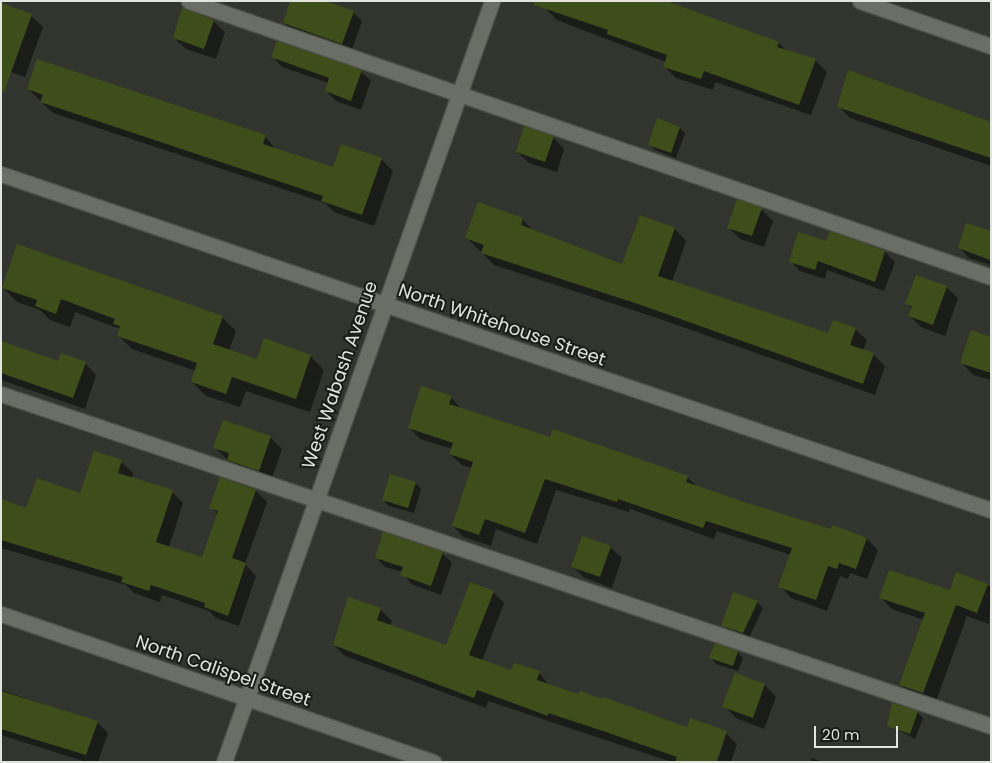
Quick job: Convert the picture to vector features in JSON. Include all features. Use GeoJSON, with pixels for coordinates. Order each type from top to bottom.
{"type":"FeatureCollection","features":[{"type":"Feature","properties":{"kind":"street"},"geometry":{"type":"LineString","coordinates":[[189,1],[991,277]]}},
{"type":"Feature","properties":{"kind":"street","name":"West Wabash Avenue"},"geometry":{"type":"LineString","coordinates":[[224,762],[492,1]]}},
{"type":"Feature","properties":{"kind":"street"},"geometry":{"type":"LineString","coordinates":[[860,1],[991,46]]}},
{"type":"Feature","properties":{"kind":"street","name":"North Whitehouse Street"},"geometry":{"type":"LineString","coordinates":[[1,174],[991,510]]}},
{"type":"Feature","properties":{"kind":"street"},"geometry":{"type":"LineString","coordinates":[[1,394],[991,726]]}},
{"type":"Feature","properties":{"kind":"street","name":"North Calispel Street"},"geometry":{"type":"LineString","coordinates":[[1,614],[433,762]]}},
{"type":"Feature","properties":{"kind":"building"},"geometry":{"type":"Polygon","coordinates":[[[290,1],[326,1],[354,11],[342,44],[283,23],[290,1]]]}},
{"type":"Feature","properties":{"kind":"building"},"geometry":{"type":"Polygon","coordinates":[[[534,1],[666,1],[779,42],[777,47],[816,59],[799,105],[704,71],[701,79],[663,67],[667,55],[607,34],[608,30],[534,5],[534,1]]]}},
{"type":"Feature","properties":{"kind":"building"},"geometry":{"type":"Polygon","coordinates":[[[1,3],[32,14],[4,92],[1,91],[1,3]]]}},
{"type":"Feature","properties":{"kind":"building"},"geometry":{"type":"Polygon","coordinates":[[[182,8],[214,20],[204,49],[173,38],[182,8]]]}},
{"type":"Feature","properties":{"kind":"building"},"geometry":{"type":"Polygon","coordinates":[[[277,41],[362,70],[351,101],[325,91],[329,78],[271,57],[277,41]]]}},
{"type":"Feature","properties":{"kind":"building"},"geometry":{"type":"Polygon","coordinates":[[[37,59],[266,135],[263,144],[333,167],[341,144],[382,158],[362,215],[321,201],[323,196],[40,102],[43,95],[27,89],[37,59]]]}},
{"type":"Feature","properties":{"kind":"building"},"geometry":{"type":"Polygon","coordinates":[[[848,70],[991,122],[991,158],[837,107],[848,70]]]}},
{"type":"Feature","properties":{"kind":"building"},"geometry":{"type":"Polygon","coordinates":[[[657,118],[680,127],[671,153],[648,145],[657,118]]]}},
{"type":"Feature","properties":{"kind":"building"},"geometry":{"type":"Polygon","coordinates":[[[524,126],[554,136],[545,162],[516,152],[524,126]]]}},
{"type":"Feature","properties":{"kind":"building"},"geometry":{"type":"Polygon","coordinates":[[[737,199],[762,208],[752,236],[727,228],[737,199]]]}},
{"type":"Feature","properties":{"kind":"building"},"geometry":{"type":"Polygon","coordinates":[[[478,202],[523,218],[521,225],[622,264],[640,215],[675,228],[658,276],[828,333],[833,320],[856,328],[850,345],[874,353],[863,384],[644,306],[481,253],[484,245],[465,238],[478,202]]]}},
{"type":"Feature","properties":{"kind":"building"},"geometry":{"type":"Polygon","coordinates":[[[966,223],[991,231],[991,260],[958,248],[966,223]]]}},
{"type":"Feature","properties":{"kind":"building"},"geometry":{"type":"Polygon","coordinates":[[[830,231],[885,251],[875,282],[818,261],[815,270],[789,262],[798,232],[826,241],[830,231]]]}},
{"type":"Feature","properties":{"kind":"building"},"geometry":{"type":"Polygon","coordinates":[[[17,244],[223,316],[213,344],[257,359],[264,338],[311,355],[296,399],[232,377],[226,394],[191,382],[197,363],[117,336],[120,326],[113,324],[115,319],[61,299],[56,314],[35,306],[37,300],[2,288],[17,244]]]}},
{"type":"Feature","properties":{"kind":"building"},"geometry":{"type":"Polygon","coordinates":[[[916,275],[947,286],[933,325],[908,316],[912,306],[905,304],[916,275]]]}},
{"type":"Feature","properties":{"kind":"building"},"geometry":{"type":"Polygon","coordinates":[[[971,330],[991,337],[991,373],[960,363],[971,330]]]}},
{"type":"Feature","properties":{"kind":"building"},"geometry":{"type":"Polygon","coordinates":[[[1,341],[58,361],[61,353],[86,362],[73,398],[1,373],[1,341]]]}},
{"type":"Feature","properties":{"kind":"building"},"geometry":{"type":"Polygon","coordinates":[[[421,386],[452,396],[449,404],[550,437],[553,429],[688,476],[686,482],[831,529],[832,525],[867,538],[856,569],[839,563],[837,569],[828,566],[816,600],[778,587],[792,548],[706,521],[703,528],[618,499],[617,502],[545,479],[525,533],[485,519],[479,535],[452,526],[473,462],[449,454],[453,443],[408,428],[421,386]]]}},
{"type":"Feature","properties":{"kind":"building"},"geometry":{"type":"Polygon","coordinates":[[[223,420],[271,436],[259,471],[227,460],[229,453],[213,448],[223,420]]]}},
{"type":"Feature","properties":{"kind":"building"},"geometry":{"type":"Polygon","coordinates":[[[94,451],[122,460],[118,473],[173,490],[156,542],[202,557],[218,511],[209,508],[220,477],[256,490],[232,558],[246,563],[228,616],[204,607],[205,603],[151,585],[149,591],[121,582],[123,577],[1,540],[1,499],[26,508],[37,478],[80,493],[94,451]]]}},
{"type":"Feature","properties":{"kind":"building"},"geometry":{"type":"Polygon","coordinates":[[[390,474],[416,482],[408,508],[382,500],[390,474]]]}},
{"type":"Feature","properties":{"kind":"building"},"geometry":{"type":"Polygon","coordinates":[[[383,532],[443,552],[431,586],[400,575],[403,567],[375,558],[383,532]]]}},
{"type":"Feature","properties":{"kind":"building"},"geometry":{"type":"Polygon","coordinates":[[[582,536],[611,546],[600,577],[571,567],[582,536]]]}},
{"type":"Feature","properties":{"kind":"building"},"geometry":{"type":"Polygon","coordinates":[[[889,570],[950,590],[956,572],[988,584],[977,613],[956,605],[923,693],[899,685],[925,613],[879,598],[889,570]]]}},
{"type":"Feature","properties":{"kind":"building"},"geometry":{"type":"Polygon","coordinates":[[[470,582],[494,591],[469,655],[511,670],[514,663],[540,671],[537,680],[578,694],[580,691],[602,699],[603,697],[687,727],[690,718],[727,731],[716,762],[675,762],[677,757],[603,731],[548,713],[548,716],[477,690],[474,698],[333,645],[348,597],[381,608],[377,620],[446,645],[470,582]]]}},
{"type":"Feature","properties":{"kind":"building"},"geometry":{"type":"Polygon","coordinates":[[[733,592],[758,601],[743,633],[721,626],[733,592]]]}},
{"type":"Feature","properties":{"kind":"building"},"geometry":{"type":"Polygon","coordinates":[[[715,643],[738,651],[733,666],[709,658],[715,643]]]}},
{"type":"Feature","properties":{"kind":"building"},"geometry":{"type":"Polygon","coordinates":[[[735,673],[765,684],[753,718],[722,707],[735,673]]]}},
{"type":"Feature","properties":{"kind":"building"},"geometry":{"type":"Polygon","coordinates":[[[1,691],[98,721],[86,755],[1,729],[1,691]]]}},
{"type":"Feature","properties":{"kind":"building"},"geometry":{"type":"Polygon","coordinates":[[[892,703],[918,711],[910,734],[887,726],[892,703]]]}}]}
